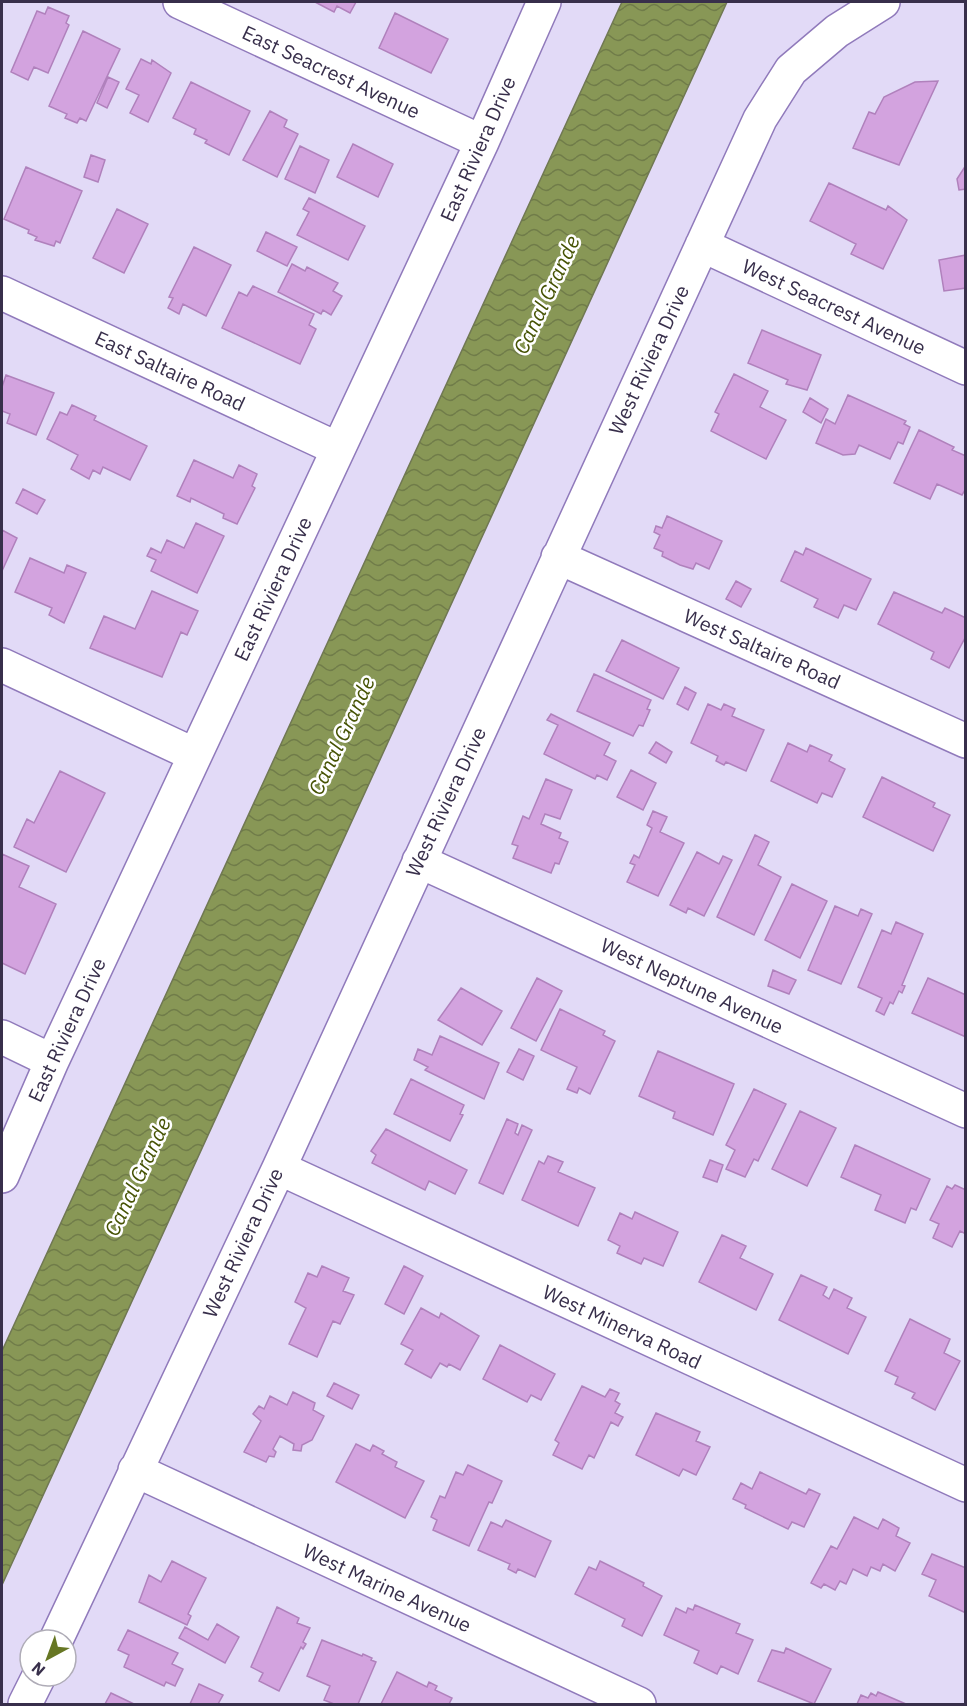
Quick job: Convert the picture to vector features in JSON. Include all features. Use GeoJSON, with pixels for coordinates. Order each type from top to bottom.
{"type":"FeatureCollection","features":[{"type":"Feature","properties":{"kind":"street","name":"East Seacrest Avenue"},"geometry":{"type":"LineString","coordinates":[[180,2],[482,142]]}},
{"type":"Feature","properties":{"kind":"street","name":"East Riviera Drive"},"geometry":{"type":"LineString","coordinates":[[2,1176],[52,1061],[482,142],[543,2]]}},
{"type":"Feature","properties":{"kind":"street","name":"West Riviera Drive"},"geometry":{"type":"LineString","coordinates":[[62,1628],[279,1168],[760,119],[791,70],[837,31],[883,2]]}},
{"type":"Feature","properties":{"kind":"street","name":"West Seacrest Avenue"},"geometry":{"type":"LineString","coordinates":[[702,245],[966,368]]}},
{"type":"Feature","properties":{"kind":"street","name":"East Saltaire Road"},"geometry":{"type":"LineString","coordinates":[[2,293],[338,449]]}},
{"type":"Feature","properties":{"kind":"street","name":"West Saltaire Road"},"geometry":{"type":"LineString","coordinates":[[558,557],[966,741]]}},
{"type":"Feature","properties":{"kind":"street"},"geometry":{"type":"LineString","coordinates":[[2,665],[195,755]]}},
{"type":"Feature","properties":{"kind":"street","name":"West Neptune Avenue"},"geometry":{"type":"LineString","coordinates":[[419,861],[966,1111]]}},
{"type":"Feature","properties":{"kind":"street"},"geometry":{"type":"LineString","coordinates":[[2,1037],[52,1061]]}},
{"type":"Feature","properties":{"kind":"street","name":"West Minerva Road"},"geometry":{"type":"LineString","coordinates":[[279,1168],[966,1485]]}},
{"type":"Feature","properties":{"kind":"street","name":"West Marine Avenue"},"geometry":{"type":"LineString","coordinates":[[135,1470],[639,1704]]}},
{"type":"Feature","properties":{"kind":"street"},"geometry":{"type":"LineString","coordinates":[[25,1704],[33,1688]]}},
{"type":"Feature","properties":{"kind":"water","name":"Canal Grande"},"geometry":{"type":"Polygon","coordinates":[[[622,2],[727,2],[2,1585],[2,1351],[622,2]]]}},
{"type":"Feature","properties":{"kind":"building"},"geometry":{"type":"Polygon","coordinates":[[[315,2],[356,2],[350,13],[337,6],[334,12],[315,2]]]}},
{"type":"Feature","properties":{"kind":"building"},"geometry":{"type":"Polygon","coordinates":[[[48,7],[69,16],[66,23],[69,25],[48,73],[34,67],[28,80],[11,72],[37,11],[45,14],[48,7]]]}},
{"type":"Feature","properties":{"kind":"building"},"geometry":{"type":"Polygon","coordinates":[[[395,13],[448,39],[431,73],[379,48],[395,13]]]}},
{"type":"Feature","properties":{"kind":"building"},"geometry":{"type":"Polygon","coordinates":[[[83,31],[120,49],[86,121],[80,118],[77,123],[65,118],[67,114],[49,106],[83,31]]]}},
{"type":"Feature","properties":{"kind":"building"},"geometry":{"type":"Polygon","coordinates":[[[141,59],[151,64],[152,60],[171,73],[148,122],[130,113],[139,95],[126,89],[141,59]]]}},
{"type":"Feature","properties":{"kind":"building"},"geometry":{"type":"Polygon","coordinates":[[[108,77],[119,82],[107,108],[97,103],[108,77]]]}},
{"type":"Feature","properties":{"kind":"building"},"geometry":{"type":"Polygon","coordinates":[[[938,81],[899,165],[853,148],[869,112],[875,114],[884,97],[915,82],[938,81]]]}},
{"type":"Feature","properties":{"kind":"building"},"geometry":{"type":"Polygon","coordinates":[[[191,82],[250,111],[229,155],[205,143],[207,140],[194,134],[196,129],[173,118],[191,82]]]}},
{"type":"Feature","properties":{"kind":"building"},"geometry":{"type":"Polygon","coordinates":[[[270,111],[287,120],[284,127],[298,134],[277,177],[243,160],[270,111]]]}},
{"type":"Feature","properties":{"kind":"building"},"geometry":{"type":"Polygon","coordinates":[[[353,144],[393,164],[378,197],[337,177],[353,144]]]}},
{"type":"Feature","properties":{"kind":"building"},"geometry":{"type":"Polygon","coordinates":[[[300,146],[329,160],[315,193],[285,179],[300,146]]]}},
{"type":"Feature","properties":{"kind":"building"},"geometry":{"type":"Polygon","coordinates":[[[91,155],[105,160],[98,182],[84,177],[91,155]]]}},
{"type":"Feature","properties":{"kind":"building"},"geometry":{"type":"Polygon","coordinates":[[[966,165],[966,189],[959,190],[957,179],[966,165]]]}},
{"type":"Feature","properties":{"kind":"building"},"geometry":{"type":"Polygon","coordinates":[[[26,167],[82,191],[60,243],[56,241],[54,246],[35,240],[37,237],[28,233],[29,230],[4,219],[26,167]]]}},
{"type":"Feature","properties":{"kind":"building"},"geometry":{"type":"Polygon","coordinates":[[[829,183],[886,210],[888,206],[907,220],[883,269],[851,254],[856,244],[810,221],[829,183]]]}},
{"type":"Feature","properties":{"kind":"building"},"geometry":{"type":"Polygon","coordinates":[[[309,198],[365,226],[348,260],[297,235],[309,212],[303,209],[309,198]]]}},
{"type":"Feature","properties":{"kind":"building"},"geometry":{"type":"Polygon","coordinates":[[[117,209],[148,224],[124,273],[93,258],[117,209]]]}},
{"type":"Feature","properties":{"kind":"building"},"geometry":{"type":"Polygon","coordinates":[[[266,232],[297,247],[287,266],[257,251],[266,232]]]}},
{"type":"Feature","properties":{"kind":"building"},"geometry":{"type":"Polygon","coordinates":[[[194,247],[231,265],[206,316],[183,304],[179,314],[168,308],[173,298],[169,297],[194,247]]]}},
{"type":"Feature","properties":{"kind":"building"},"geometry":{"type":"Polygon","coordinates":[[[966,255],[966,288],[944,291],[939,260],[966,255]]]}},
{"type":"Feature","properties":{"kind":"building"},"geometry":{"type":"Polygon","coordinates":[[[292,264],[305,271],[307,267],[338,283],[333,291],[342,296],[331,315],[323,310],[321,314],[278,292],[292,264]]]}},
{"type":"Feature","properties":{"kind":"building"},"geometry":{"type":"Polygon","coordinates":[[[253,286],[314,314],[309,325],[316,329],[300,364],[222,328],[239,292],[247,296],[253,286]]]}},
{"type":"Feature","properties":{"kind":"building"},"geometry":{"type":"Polygon","coordinates":[[[762,330],[821,355],[807,390],[786,384],[788,380],[748,363],[762,330]]]}},
{"type":"Feature","properties":{"kind":"building"},"geometry":{"type":"Polygon","coordinates":[[[734,374],[768,391],[760,407],[786,420],[766,459],[711,431],[719,414],[715,412],[734,374]]]}},
{"type":"Feature","properties":{"kind":"building"},"geometry":{"type":"Polygon","coordinates":[[[6,375],[54,393],[36,435],[7,423],[10,414],[2,411],[2,387],[6,375]]]}},
{"type":"Feature","properties":{"kind":"building"},"geometry":{"type":"Polygon","coordinates":[[[848,395],[906,421],[904,424],[910,427],[903,444],[898,442],[890,459],[859,445],[855,454],[843,455],[816,443],[826,419],[835,424],[848,395]]]}},
{"type":"Feature","properties":{"kind":"building"},"geometry":{"type":"Polygon","coordinates":[[[810,398],[828,409],[821,423],[803,412],[810,398]]]}},
{"type":"Feature","properties":{"kind":"building"},"geometry":{"type":"Polygon","coordinates":[[[72,405],[96,416],[94,420],[147,446],[130,480],[103,467],[100,474],[93,470],[89,479],[71,469],[78,455],[47,439],[60,412],[67,415],[72,405]]]}},
{"type":"Feature","properties":{"kind":"building"},"geometry":{"type":"Polygon","coordinates":[[[919,430],[954,447],[952,450],[966,456],[966,488],[962,495],[937,484],[930,499],[894,483],[919,430]]]}},
{"type":"Feature","properties":{"kind":"building"},"geometry":{"type":"Polygon","coordinates":[[[194,460],[233,478],[239,465],[257,474],[252,486],[255,488],[237,524],[223,518],[224,514],[191,498],[190,502],[177,496],[194,460]]]}},
{"type":"Feature","properties":{"kind":"building"},"geometry":{"type":"Polygon","coordinates":[[[23,489],[45,500],[37,514],[16,503],[23,489]]]}},
{"type":"Feature","properties":{"kind":"building"},"geometry":{"type":"Polygon","coordinates":[[[667,516],[722,541],[709,569],[696,563],[693,569],[680,565],[662,556],[663,552],[654,548],[660,535],[654,532],[656,526],[662,528],[667,516]]]}},
{"type":"Feature","properties":{"kind":"building"},"geometry":{"type":"Polygon","coordinates":[[[196,523],[224,536],[197,593],[151,571],[156,560],[147,556],[151,548],[161,553],[167,540],[184,548],[196,523]]]}},
{"type":"Feature","properties":{"kind":"building"},"geometry":{"type":"Polygon","coordinates":[[[2,530],[17,538],[2,571],[2,530]]]}},
{"type":"Feature","properties":{"kind":"building"},"geometry":{"type":"Polygon","coordinates":[[[806,548],[871,579],[856,610],[844,605],[838,618],[814,607],[818,599],[781,581],[795,551],[803,555],[806,548]]]}},
{"type":"Feature","properties":{"kind":"building"},"geometry":{"type":"Polygon","coordinates":[[[30,558],[64,573],[67,565],[86,573],[64,623],[49,615],[52,608],[15,592],[30,558]]]}},
{"type":"Feature","properties":{"kind":"building"},"geometry":{"type":"Polygon","coordinates":[[[736,581],[751,589],[741,607],[726,599],[736,581]]]}},
{"type":"Feature","properties":{"kind":"building"},"geometry":{"type":"Polygon","coordinates":[[[152,591],[198,611],[187,635],[181,632],[162,677],[90,648],[104,616],[135,629],[152,591]]]}},
{"type":"Feature","properties":{"kind":"building"},"geometry":{"type":"Polygon","coordinates":[[[894,592],[942,613],[945,608],[966,618],[966,636],[949,668],[931,659],[934,652],[878,624],[894,592]]]}},
{"type":"Feature","properties":{"kind":"building"},"geometry":{"type":"Polygon","coordinates":[[[622,640],[679,668],[663,699],[606,671],[622,640]]]}},
{"type":"Feature","properties":{"kind":"building"},"geometry":{"type":"Polygon","coordinates":[[[594,674],[651,700],[647,709],[650,710],[643,726],[639,725],[633,736],[577,711],[594,674]]]}},
{"type":"Feature","properties":{"kind":"building"},"geometry":{"type":"Polygon","coordinates":[[[685,687],[696,693],[688,710],[677,704],[685,687]]]}},
{"type":"Feature","properties":{"kind":"building"},"geometry":{"type":"Polygon","coordinates":[[[708,704],[721,710],[724,704],[735,709],[732,716],[764,730],[746,771],[726,762],[724,765],[716,761],[718,756],[691,743],[708,704]]]}},
{"type":"Feature","properties":{"kind":"building"},"geometry":{"type":"Polygon","coordinates":[[[551,714],[610,743],[604,755],[616,761],[607,780],[597,775],[595,779],[544,754],[558,725],[547,720],[551,714]]]}},
{"type":"Feature","properties":{"kind":"building"},"geometry":{"type":"Polygon","coordinates":[[[656,742],[672,752],[666,763],[649,753],[656,742]]]}},
{"type":"Feature","properties":{"kind":"building"},"geometry":{"type":"Polygon","coordinates":[[[788,743],[807,752],[810,745],[832,755],[829,761],[845,769],[832,797],[822,793],[817,803],[771,781],[788,743]]]}},
{"type":"Feature","properties":{"kind":"building"},"geometry":{"type":"Polygon","coordinates":[[[631,770],[656,783],[643,810],[617,797],[631,770]]]}},
{"type":"Feature","properties":{"kind":"building"},"geometry":{"type":"Polygon","coordinates":[[[60,771],[105,793],[66,872],[14,847],[27,819],[34,823],[60,771]]]}},
{"type":"Feature","properties":{"kind":"building"},"geometry":{"type":"Polygon","coordinates":[[[882,777],[935,803],[933,807],[950,815],[933,851],[863,817],[882,777]]]}},
{"type":"Feature","properties":{"kind":"building"},"geometry":{"type":"Polygon","coordinates":[[[546,779],[572,790],[560,819],[545,814],[541,824],[561,833],[559,838],[568,842],[559,864],[555,863],[551,873],[513,858],[518,846],[512,844],[523,816],[529,819],[546,779]]]}},
{"type":"Feature","properties":{"kind":"building"},"geometry":{"type":"Polygon","coordinates":[[[653,811],[667,817],[660,832],[684,843],[658,896],[627,882],[635,865],[630,863],[634,855],[639,858],[652,828],[647,825],[653,811]]]}},
{"type":"Feature","properties":{"kind":"building"},"geometry":{"type":"Polygon","coordinates":[[[755,835],[769,842],[758,865],[781,877],[754,935],[717,917],[755,835]]]}},
{"type":"Feature","properties":{"kind":"building"},"geometry":{"type":"Polygon","coordinates":[[[697,852],[719,864],[723,856],[732,860],[704,916],[688,908],[686,913],[670,905],[697,852]]]}},
{"type":"Feature","properties":{"kind":"building"},"geometry":{"type":"Polygon","coordinates":[[[2,854],[29,866],[19,887],[56,904],[25,974],[2,963],[2,854]]]}},
{"type":"Feature","properties":{"kind":"building"},"geometry":{"type":"Polygon","coordinates":[[[792,884],[827,901],[800,958],[765,940],[792,884]]]}},
{"type":"Feature","properties":{"kind":"building"},"geometry":{"type":"Polygon","coordinates":[[[835,906],[858,916],[861,909],[872,914],[841,984],[808,970],[835,906]]]}},
{"type":"Feature","properties":{"kind":"building"},"geometry":{"type":"Polygon","coordinates":[[[896,922],[923,934],[902,985],[905,986],[902,993],[899,991],[893,1004],[890,1002],[884,1015],[876,1011],[882,998],[858,987],[882,930],[891,934],[896,922]]]}},
{"type":"Feature","properties":{"kind":"building"},"geometry":{"type":"Polygon","coordinates":[[[773,970],[796,980],[789,994],[768,986],[773,970]]]}},
{"type":"Feature","properties":{"kind":"building"},"geometry":{"type":"Polygon","coordinates":[[[537,978],[562,991],[536,1041],[511,1028],[537,978]]]}},
{"type":"Feature","properties":{"kind":"building"},"geometry":{"type":"Polygon","coordinates":[[[928,978],[966,995],[966,1037],[912,1013],[928,978]]]}},
{"type":"Feature","properties":{"kind":"building"},"geometry":{"type":"Polygon","coordinates":[[[461,988],[502,1011],[482,1045],[438,1020],[461,988]]]}},
{"type":"Feature","properties":{"kind":"building"},"geometry":{"type":"Polygon","coordinates":[[[560,1009],[605,1031],[603,1035],[615,1041],[590,1094],[579,1088],[577,1093],[567,1089],[577,1067],[541,1050],[560,1009]]]}},
{"type":"Feature","properties":{"kind":"building"},"geometry":{"type":"Polygon","coordinates":[[[440,1036],[499,1063],[484,1099],[425,1070],[428,1067],[414,1060],[418,1049],[432,1055],[440,1036]]]}},
{"type":"Feature","properties":{"kind":"building"},"geometry":{"type":"Polygon","coordinates":[[[519,1049],[534,1056],[523,1080],[507,1072],[519,1049]]]}},
{"type":"Feature","properties":{"kind":"building"},"geometry":{"type":"Polygon","coordinates":[[[658,1051],[734,1084],[713,1135],[673,1118],[675,1112],[639,1096],[658,1051]]]}},
{"type":"Feature","properties":{"kind":"building"},"geometry":{"type":"Polygon","coordinates":[[[411,1079],[464,1105],[460,1114],[463,1115],[450,1141],[394,1114],[411,1079]]]}},
{"type":"Feature","properties":{"kind":"building"},"geometry":{"type":"Polygon","coordinates":[[[754,1089],[786,1104],[758,1161],[754,1159],[745,1177],[726,1169],[735,1150],[726,1145],[754,1089]]]}},
{"type":"Feature","properties":{"kind":"building"},"geometry":{"type":"Polygon","coordinates":[[[800,1111],[836,1128],[807,1186],[772,1169],[800,1111]]]}},
{"type":"Feature","properties":{"kind":"building"},"geometry":{"type":"Polygon","coordinates":[[[507,1119],[518,1124],[515,1133],[518,1135],[522,1125],[532,1130],[503,1194],[479,1183],[507,1119]]]}},
{"type":"Feature","properties":{"kind":"building"},"geometry":{"type":"Polygon","coordinates":[[[386,1129],[467,1170],[455,1194],[429,1181],[425,1190],[372,1163],[376,1155],[371,1151],[386,1129]]]}},
{"type":"Feature","properties":{"kind":"building"},"geometry":{"type":"Polygon","coordinates":[[[855,1145],[930,1179],[916,1210],[911,1208],[905,1223],[875,1210],[881,1195],[841,1177],[855,1145]]]}},
{"type":"Feature","properties":{"kind":"building"},"geometry":{"type":"Polygon","coordinates":[[[548,1156],[563,1162],[558,1172],[595,1188],[578,1226],[522,1200],[539,1161],[544,1164],[548,1156]]]}},
{"type":"Feature","properties":{"kind":"building"},"geometry":{"type":"Polygon","coordinates":[[[710,1160],[723,1165],[717,1182],[703,1177],[710,1160]]]}},
{"type":"Feature","properties":{"kind":"building"},"geometry":{"type":"Polygon","coordinates":[[[955,1185],[966,1190],[966,1234],[960,1231],[952,1247],[933,1238],[939,1224],[930,1220],[947,1186],[952,1189],[955,1185]]]}},
{"type":"Feature","properties":{"kind":"building"},"geometry":{"type":"Polygon","coordinates":[[[635,1212],[678,1232],[663,1266],[644,1258],[641,1264],[617,1253],[620,1246],[608,1240],[620,1213],[632,1219],[635,1212]]]}},
{"type":"Feature","properties":{"kind":"building"},"geometry":{"type":"Polygon","coordinates":[[[722,1235],[746,1246],[740,1258],[773,1274],[756,1310],[699,1282],[722,1235]]]}},
{"type":"Feature","properties":{"kind":"building"},"geometry":{"type":"Polygon","coordinates":[[[322,1266],[349,1278],[343,1291],[354,1295],[340,1324],[333,1321],[317,1357],[289,1344],[306,1308],[295,1302],[308,1273],[317,1277],[322,1266]]]}},
{"type":"Feature","properties":{"kind":"building"},"geometry":{"type":"Polygon","coordinates":[[[404,1266],[423,1276],[404,1314],[385,1304],[404,1266]]]}},
{"type":"Feature","properties":{"kind":"building"},"geometry":{"type":"Polygon","coordinates":[[[801,1275],[827,1287],[823,1295],[829,1299],[834,1289],[852,1298],[847,1308],[866,1317],[848,1354],[779,1320],[801,1275]]]}},
{"type":"Feature","properties":{"kind":"building"},"geometry":{"type":"Polygon","coordinates":[[[421,1308],[439,1318],[441,1313],[479,1336],[460,1370],[449,1364],[447,1367],[440,1363],[431,1378],[405,1364],[413,1350],[401,1344],[421,1308]]]}},
{"type":"Feature","properties":{"kind":"building"},"geometry":{"type":"Polygon","coordinates":[[[910,1319],[950,1339],[944,1353],[960,1361],[935,1410],[912,1398],[915,1393],[895,1384],[898,1377],[885,1371],[910,1319]]]}},
{"type":"Feature","properties":{"kind":"building"},"geometry":{"type":"Polygon","coordinates":[[[500,1345],[555,1374],[541,1400],[531,1395],[527,1402],[483,1379],[500,1345]]]}},
{"type":"Feature","properties":{"kind":"building"},"geometry":{"type":"Polygon","coordinates":[[[334,1383],[359,1395],[352,1409],[327,1396],[334,1383]]]}},
{"type":"Feature","properties":{"kind":"building"},"geometry":{"type":"Polygon","coordinates":[[[582,1386],[605,1397],[610,1389],[619,1393],[615,1401],[620,1404],[615,1413],[623,1417],[618,1426],[611,1422],[594,1458],[589,1455],[582,1469],[553,1455],[559,1443],[555,1440],[582,1386]]]}},
{"type":"Feature","properties":{"kind":"building"},"geometry":{"type":"Polygon","coordinates":[[[293,1392],[315,1403],[313,1410],[324,1416],[312,1440],[302,1445],[301,1451],[293,1450],[294,1444],[280,1436],[273,1449],[276,1452],[274,1457],[269,1456],[266,1462],[244,1452],[261,1421],[253,1414],[259,1406],[264,1409],[270,1396],[287,1405],[293,1392]]]}},
{"type":"Feature","properties":{"kind":"building"},"geometry":{"type":"Polygon","coordinates":[[[656,1413],[700,1432],[696,1441],[710,1447],[696,1475],[683,1469],[679,1476],[636,1455],[656,1413]]]}},
{"type":"Feature","properties":{"kind":"building"},"geometry":{"type":"Polygon","coordinates":[[[356,1444],[370,1451],[373,1445],[384,1451],[382,1454],[397,1462],[395,1467],[424,1481],[405,1518],[336,1482],[356,1444]]]}},
{"type":"Feature","properties":{"kind":"building"},"geometry":{"type":"Polygon","coordinates":[[[468,1465],[502,1481],[492,1503],[489,1502],[469,1546],[433,1530],[437,1520],[431,1517],[440,1496],[445,1498],[456,1472],[463,1475],[468,1465]]]}},
{"type":"Feature","properties":{"kind":"building"},"geometry":{"type":"Polygon","coordinates":[[[760,1472],[806,1494],[809,1489],[820,1494],[804,1527],[792,1522],[788,1529],[745,1508],[746,1505],[733,1499],[741,1483],[752,1489],[760,1472]]]}},
{"type":"Feature","properties":{"kind":"building"},"geometry":{"type":"Polygon","coordinates":[[[854,1517],[878,1529],[883,1519],[899,1528],[896,1536],[910,1543],[895,1571],[883,1564],[880,1571],[871,1567],[867,1576],[853,1569],[846,1584],[840,1581],[835,1590],[824,1584],[821,1588],[811,1583],[831,1546],[837,1549],[854,1517]]]}},
{"type":"Feature","properties":{"kind":"building"},"geometry":{"type":"Polygon","coordinates":[[[506,1520],[551,1541],[535,1577],[518,1569],[516,1573],[508,1569],[510,1564],[478,1550],[491,1522],[502,1527],[506,1520]]]}},
{"type":"Feature","properties":{"kind":"building"},"geometry":{"type":"Polygon","coordinates":[[[932,1554],[966,1568],[966,1613],[929,1596],[936,1580],[922,1574],[932,1554]]]}},
{"type":"Feature","properties":{"kind":"building"},"geometry":{"type":"Polygon","coordinates":[[[172,1561],[206,1578],[188,1614],[191,1616],[187,1625],[139,1602],[149,1575],[161,1582],[172,1561]]]}},
{"type":"Feature","properties":{"kind":"building"},"geometry":{"type":"Polygon","coordinates":[[[600,1561],[644,1583],[643,1586],[662,1596],[642,1636],[622,1626],[625,1619],[575,1594],[589,1567],[596,1570],[600,1561]]]}},
{"type":"Feature","properties":{"kind":"building"},"geometry":{"type":"Polygon","coordinates":[[[695,1605],[740,1624],[736,1633],[753,1640],[738,1674],[721,1666],[717,1674],[694,1663],[699,1651],[664,1635],[676,1608],[686,1613],[688,1608],[693,1610],[695,1605]]]}},
{"type":"Feature","properties":{"kind":"building"},"geometry":{"type":"Polygon","coordinates":[[[277,1607],[299,1618],[297,1623],[310,1628],[303,1642],[306,1644],[303,1649],[301,1647],[279,1691],[259,1681],[263,1673],[251,1667],[277,1607]]]}},
{"type":"Feature","properties":{"kind":"building"},"geometry":{"type":"Polygon","coordinates":[[[217,1624],[239,1637],[225,1663],[179,1638],[185,1627],[208,1640],[217,1624]]]}},
{"type":"Feature","properties":{"kind":"building"},"geometry":{"type":"Polygon","coordinates":[[[128,1630],[178,1653],[172,1664],[183,1669],[175,1686],[166,1682],[164,1686],[124,1667],[129,1655],[118,1650],[128,1630]]]}},
{"type":"Feature","properties":{"kind":"building"},"geometry":{"type":"Polygon","coordinates":[[[322,1640],[362,1656],[363,1654],[376,1662],[358,1704],[334,1704],[324,1700],[330,1686],[307,1676],[322,1640]]]}},
{"type":"Feature","properties":{"kind":"building"},"geometry":{"type":"Polygon","coordinates":[[[786,1648],[831,1669],[814,1704],[758,1681],[772,1650],[784,1653],[786,1648]]]}},
{"type":"Feature","properties":{"kind":"building"},"geometry":{"type":"Polygon","coordinates":[[[397,1672],[427,1687],[429,1682],[437,1686],[435,1690],[452,1698],[449,1704],[381,1704],[397,1672]]]}},
{"type":"Feature","properties":{"kind":"building"},"geometry":{"type":"Polygon","coordinates":[[[199,1684],[223,1695],[218,1704],[190,1704],[199,1684]]]}},
{"type":"Feature","properties":{"kind":"building"},"geometry":{"type":"Polygon","coordinates":[[[878,1692],[906,1704],[857,1704],[861,1695],[868,1698],[871,1693],[876,1696],[878,1692]]]}},
{"type":"Feature","properties":{"kind":"building"},"geometry":{"type":"Polygon","coordinates":[[[111,1693],[134,1704],[105,1704],[111,1693]]]}}]}
